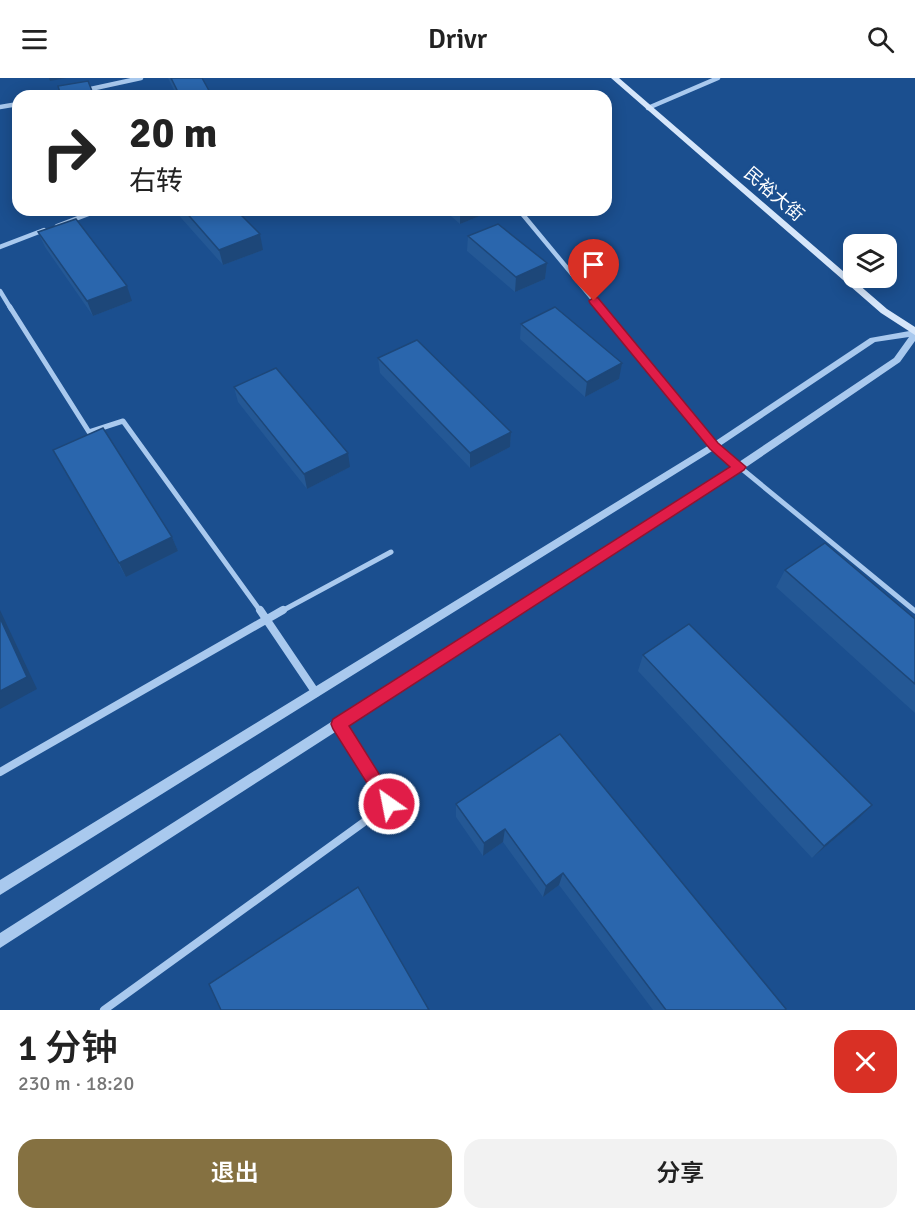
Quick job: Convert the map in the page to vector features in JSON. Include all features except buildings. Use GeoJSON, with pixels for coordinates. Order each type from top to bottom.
{"type":"FeatureCollection","features":[{"type":"Feature","properties":{"kind":"main road","name":"民裕大街"},"geometry":{"type":"LineString","coordinates":[[615,78],[884,311],[915,333]]}},
{"type":"Feature","properties":{"kind":"street"},"geometry":{"type":"LineString","coordinates":[[84,90],[141,78]]}},
{"type":"Feature","properties":{"kind":"street"},"geometry":{"type":"LineString","coordinates":[[648,108],[718,78]]}},
{"type":"Feature","properties":{"kind":"street"},"geometry":{"type":"LineString","coordinates":[[0,247],[83,216]]}},
{"type":"Feature","properties":{"kind":"street"},"geometry":{"type":"LineString","coordinates":[[524,216],[714,446],[915,611]]}},
{"type":"Feature","properties":{"kind":"street"},"geometry":{"type":"LineString","coordinates":[[0,291],[88,432],[123,421],[266,619],[316,693]]}},
{"type":"Feature","properties":{"kind":"street"},"geometry":{"type":"LineString","coordinates":[[0,888],[714,446],[873,340],[915,333]]}},
{"type":"Feature","properties":{"kind":"street"},"geometry":{"type":"LineString","coordinates":[[0,940],[740,467],[897,360],[915,333]]}},
{"type":"Feature","properties":{"kind":"street"},"geometry":{"type":"LineString","coordinates":[[0,772],[266,619],[391,552]]}},
{"type":"Feature","properties":{"kind":"street"},"geometry":{"type":"LineString","coordinates":[[104,1010],[389,804],[338,724]]}},
{"type":"Feature","properties":{"kind":"route"},"geometry":{"type":"LineString","coordinates":[[389,804],[338,724],[740,467],[714,446],[594,301]]}}]}
